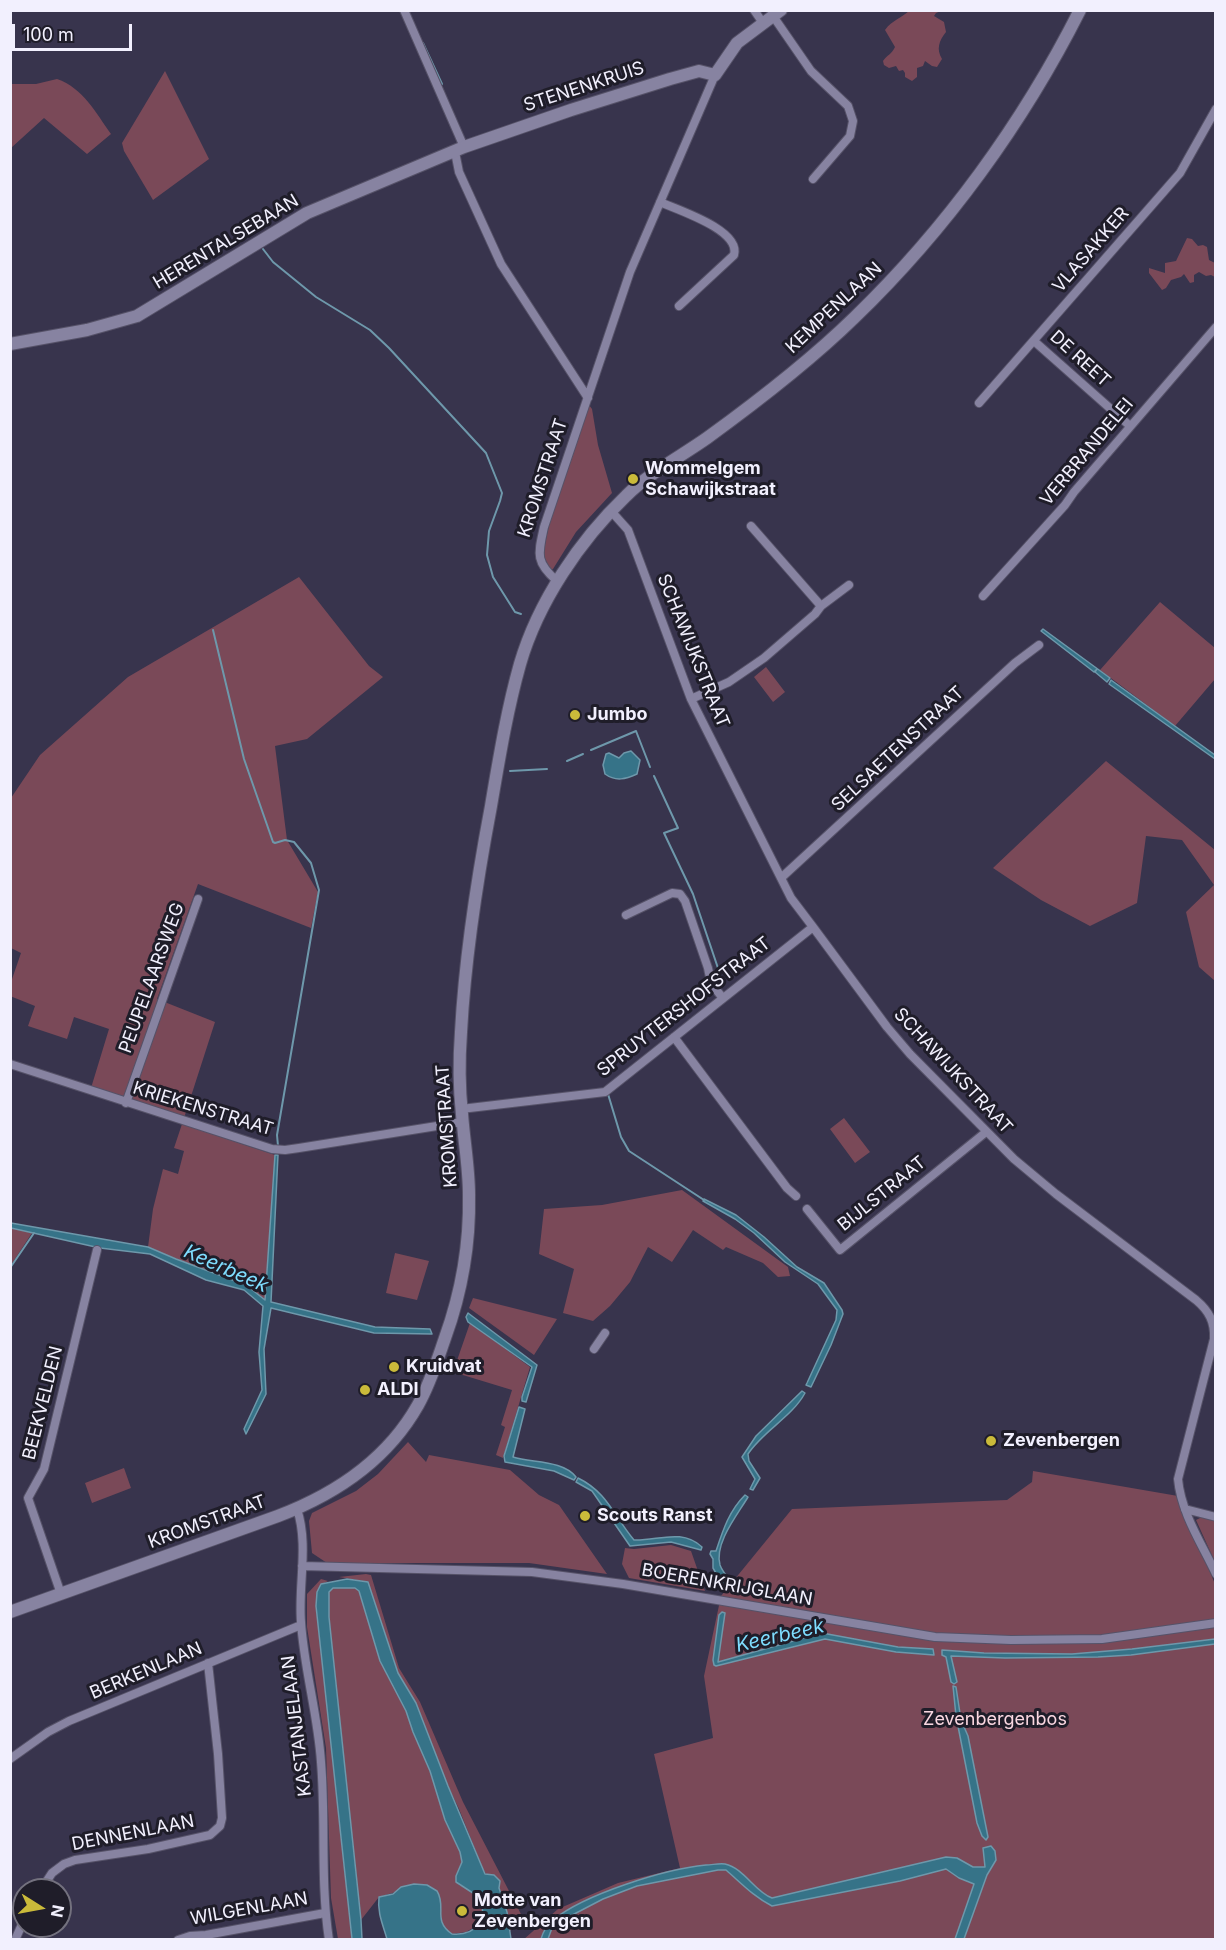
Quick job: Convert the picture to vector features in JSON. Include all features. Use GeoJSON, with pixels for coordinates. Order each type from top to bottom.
{"type":"FeatureCollection","features":[{"type":"Feature","properties":{"kind":"main road","name":"KEMPENLAAN"},"geometry":{"type":"LineString","coordinates":[[557,581],[611,512],[636,487],[734,418],[794,370],[853,320],[905,266],[954,207],[999,146],[1040,85],[1080,10]]}},
{"type":"Feature","properties":{"kind":"main road"},"geometry":{"type":"LineString","coordinates":[[715,75],[737,43],[772,16]]}},
{"type":"Feature","properties":{"kind":"main road","name":"STENENKRUIS"},"geometry":{"type":"LineString","coordinates":[[460,149],[570,110],[670,79],[699,71],[715,75]]}},
{"type":"Feature","properties":{"kind":"main road","name":"HERENTALSEBAAN"},"geometry":{"type":"LineString","coordinates":[[10,344],[87,330],[136,315],[307,213],[460,149]]}},
{"type":"Feature","properties":{"kind":"main road","name":"KROMSTRAAT"},"geometry":{"type":"LineString","coordinates":[[10,1612],[297,1509],[347,1481],[380,1455],[407,1422],[419,1403],[434,1371],[450,1325],[469,1236],[469,1186],[461,1108],[460,1055],[464,992],[482,857],[496,775],[521,661],[532,631],[557,581]]}},
{"type":"Feature","properties":{"kind":"street"},"geometry":{"type":"LineString","coordinates":[[404,10],[460,149],[459,172],[501,264],[588,398]]}},
{"type":"Feature","properties":{"kind":"street"},"geometry":{"type":"LineString","coordinates":[[754,10],[772,16],[812,71],[852,113],[853,128],[850,136],[813,179]]}},
{"type":"Feature","properties":{"kind":"street"},"geometry":{"type":"LineString","coordinates":[[588,398],[630,273],[715,75]]}},
{"type":"Feature","properties":{"kind":"street","name":"VLASAKKER"},"geometry":{"type":"LineString","coordinates":[[979,403],[1180,173],[1215,110]]}},
{"type":"Feature","properties":{"kind":"street"},"geometry":{"type":"LineString","coordinates":[[660,202],[715,225],[735,249],[734,255],[679,306]]}},
{"type":"Feature","properties":{"kind":"street","name":"VERBRANDELEI"},"geometry":{"type":"LineString","coordinates":[[983,596],[1065,505],[1215,327]]}},
{"type":"Feature","properties":{"kind":"street","name":"DE REET"},"geometry":{"type":"LineString","coordinates":[[1034,340],[1130,426]]}},
{"type":"Feature","properties":{"kind":"street","name":"KROMSTRAAT"},"geometry":{"type":"LineString","coordinates":[[557,581],[540,562],[538,552],[546,518],[588,398]]}},
{"type":"Feature","properties":{"kind":"street","name":"SCHAWIJKSTRAAT"},"geometry":{"type":"LineString","coordinates":[[611,512],[630,534],[691,699],[791,898],[904,1048],[986,1132],[1056,1194],[1196,1300],[1210,1315],[1215,1325],[1214,1339],[1178,1479],[1185,1509],[1215,1574]]}},
{"type":"Feature","properties":{"kind":"street"},"geometry":{"type":"LineString","coordinates":[[751,526],[821,606]]}},
{"type":"Feature","properties":{"kind":"street"},"geometry":{"type":"LineString","coordinates":[[691,699],[729,682],[764,657],[815,614],[821,606],[849,585]]}},
{"type":"Feature","properties":{"kind":"street","name":"SELSAETENSTRAAT"},"geometry":{"type":"LineString","coordinates":[[781,878],[1015,663],[1039,645]]}},
{"type":"Feature","properties":{"kind":"street"},"geometry":{"type":"LineString","coordinates":[[626,915],[672,893],[680,894],[685,902],[709,978],[723,998]]}},
{"type":"Feature","properties":{"kind":"street","name":"PEUPELAARSWEG"},"geometry":{"type":"LineString","coordinates":[[126,1103],[198,899]]}},
{"type":"Feature","properties":{"kind":"street","name":"SPRUYTERSHOFSTRAAT"},"geometry":{"type":"LineString","coordinates":[[461,1108],[605,1092],[813,927]]}},
{"type":"Feature","properties":{"kind":"street"},"geometry":{"type":"LineString","coordinates":[[674,1037],[787,1188],[796,1196]]}},
{"type":"Feature","properties":{"kind":"street","name":"KRIEKENSTRAAT"},"geometry":{"type":"LineString","coordinates":[[10,1064],[262,1146],[285,1150],[462,1122]]}},
{"type":"Feature","properties":{"kind":"street","name":"BIJLSTRAAT"},"geometry":{"type":"LineString","coordinates":[[807,1209],[840,1250],[986,1132]]}},
{"type":"Feature","properties":{"kind":"street","name":"BEEKVELDEN"},"geometry":{"type":"LineString","coordinates":[[60,1594],[28,1498],[44,1469],[97,1250]]}},
{"type":"Feature","properties":{"kind":"street"},"geometry":{"type":"LineString","coordinates":[[594,1349],[605,1333]]}},
{"type":"Feature","properties":{"kind":"street","name":"KASTANJELAAN"},"geometry":{"type":"LineString","coordinates":[[297,1509],[300,1518],[302,1566],[301,1625],[322,1764],[325,1912],[329,1940]]}},
{"type":"Feature","properties":{"kind":"street"},"geometry":{"type":"LineString","coordinates":[[1185,1509],[1215,1517]]}},
{"type":"Feature","properties":{"kind":"street","name":"BOERENKRIJGLAAN"},"geometry":{"type":"LineString","coordinates":[[302,1566],[532,1572],[624,1584],[936,1638],[1102,1640],[1215,1623]]}},
{"type":"Feature","properties":{"kind":"street","name":"BERKENLAAN"},"geometry":{"type":"LineString","coordinates":[[10,1759],[48,1732],[301,1625]]}},
{"type":"Feature","properties":{"kind":"street","name":"DENNENLAAN"},"geometry":{"type":"LineString","coordinates":[[49,1878],[64,1864],[75,1860],[148,1849],[210,1835],[220,1826],[222,1818],[218,1754],[208,1663]]}},
{"type":"Feature","properties":{"kind":"street","name":"WILGENLAAN"},"geometry":{"type":"LineString","coordinates":[[178,1940],[325,1912]]}},
{"type":"Feature","properties":{"kind":"green space"},"geometry":{"type":"Polygon","coordinates":[[[910,10],[941,11],[934,16],[944,22],[946,32],[939,45],[942,59],[937,67],[925,61],[923,66],[917,68],[917,77],[912,81],[905,77],[903,70],[899,71],[896,66],[889,68],[884,65],[883,61],[895,47],[885,30],[910,10]]]}},
{"type":"Feature","properties":{"kind":"green space"},"geometry":{"type":"Polygon","coordinates":[[[165,71],[209,159],[153,200],[124,151],[122,143],[165,71]]]}},
{"type":"Feature","properties":{"kind":"green space"},"geometry":{"type":"Polygon","coordinates":[[[57,79],[82,95],[111,134],[87,154],[44,118],[11,148],[11,84],[36,84],[57,79]]]}},
{"type":"Feature","properties":{"kind":"green space"},"geometry":{"type":"Polygon","coordinates":[[[1187,238],[1192,239],[1198,246],[1207,247],[1209,260],[1215,263],[1215,277],[1199,272],[1194,275],[1194,282],[1190,283],[1184,274],[1171,280],[1162,290],[1149,273],[1149,268],[1165,273],[1165,263],[1176,261],[1187,238]]]}},
{"type":"Feature","properties":{"kind":"green space"},"geometry":{"type":"Polygon","coordinates":[[[589,405],[592,409],[598,445],[612,493],[576,532],[553,569],[550,569],[543,554],[549,525],[589,405]]]}},
{"type":"Feature","properties":{"kind":"green space"},"geometry":{"type":"Polygon","coordinates":[[[299,577],[369,666],[383,677],[307,739],[275,746],[287,840],[318,892],[311,928],[198,884],[157,999],[215,1022],[184,1118],[91,1088],[109,1029],[74,1017],[67,1039],[28,1026],[35,1006],[10,996],[11,982],[21,953],[11,948],[11,798],[40,755],[128,677],[299,577]]]}},
{"type":"Feature","properties":{"kind":"green space"},"geometry":{"type":"Polygon","coordinates":[[[1160,602],[1215,648],[1215,679],[1175,726],[1100,670],[1160,602]]]}},
{"type":"Feature","properties":{"kind":"green space"},"geometry":{"type":"Polygon","coordinates":[[[766,667],[785,692],[773,702],[754,677],[766,667]]]}},
{"type":"Feature","properties":{"kind":"green space"},"geometry":{"type":"Polygon","coordinates":[[[1106,761],[1215,850],[1215,981],[1199,967],[1186,912],[1214,885],[1182,840],[1146,836],[1137,903],[1090,926],[1041,900],[993,868],[1106,761]]]}},
{"type":"Feature","properties":{"kind":"green space"},"geometry":{"type":"Polygon","coordinates":[[[844,1118],[870,1152],[855,1163],[830,1129],[844,1118]]]}},
{"type":"Feature","properties":{"kind":"green space"},"geometry":{"type":"Polygon","coordinates":[[[182,1124],[275,1155],[265,1301],[246,1285],[148,1247],[153,1209],[163,1169],[178,1174],[184,1151],[174,1148],[182,1124]]]}},
{"type":"Feature","properties":{"kind":"green space"},"geometry":{"type":"Polygon","coordinates":[[[682,1190],[788,1267],[790,1276],[778,1277],[763,1263],[726,1247],[723,1250],[693,1230],[672,1262],[648,1247],[630,1282],[610,1306],[593,1321],[563,1313],[574,1269],[539,1254],[544,1209],[602,1205],[682,1190]]]}},
{"type":"Feature","properties":{"kind":"green space"},"geometry":{"type":"Polygon","coordinates":[[[11,1228],[32,1233],[11,1265],[11,1228]]]}},
{"type":"Feature","properties":{"kind":"green space"},"geometry":{"type":"Polygon","coordinates":[[[395,1253],[429,1261],[417,1300],[386,1293],[395,1253]]]}},
{"type":"Feature","properties":{"kind":"green space"},"geometry":{"type":"Polygon","coordinates":[[[473,1298],[557,1319],[534,1355],[469,1308],[473,1298]]]}},
{"type":"Feature","properties":{"kind":"green space"},"geometry":{"type":"Polygon","coordinates":[[[470,1323],[530,1367],[503,1458],[496,1455],[505,1427],[501,1425],[512,1390],[453,1372],[470,1323]]]}},
{"type":"Feature","properties":{"kind":"green space"},"geometry":{"type":"Polygon","coordinates":[[[408,1442],[426,1462],[429,1455],[510,1470],[539,1495],[559,1505],[607,1574],[529,1563],[327,1563],[312,1553],[309,1521],[312,1513],[356,1491],[378,1474],[408,1442]]]}},
{"type":"Feature","properties":{"kind":"green space"},"geometry":{"type":"Polygon","coordinates":[[[124,1468],[131,1488],[92,1503],[85,1483],[124,1468]]]}},
{"type":"Feature","properties":{"kind":"green space","name":"Zevenbergenbos"},"geometry":{"type":"Polygon","coordinates":[[[1033,1471],[1178,1496],[1215,1584],[1215,1939],[523,1940],[558,1909],[618,1883],[680,1868],[654,1754],[713,1738],[704,1676],[721,1596],[792,1509],[1007,1500],[1032,1482],[1033,1471]]]}},
{"type":"Feature","properties":{"kind":"green space"},"geometry":{"type":"Polygon","coordinates":[[[1202,1517],[1215,1520],[1215,1562],[1196,1520],[1202,1517]]]}},
{"type":"Feature","properties":{"kind":"green space"},"geometry":{"type":"Polygon","coordinates":[[[671,1545],[691,1551],[705,1591],[629,1578],[622,1564],[625,1548],[671,1545]]]}},
{"type":"Feature","properties":{"kind":"green space"},"geometry":{"type":"Polygon","coordinates":[[[371,1575],[399,1668],[420,1702],[463,1802],[523,1918],[509,1932],[504,1899],[494,1875],[486,1874],[483,1869],[416,1703],[398,1673],[368,1582],[339,1577],[371,1575]]]}},
{"type":"Feature","properties":{"kind":"green space"},"geometry":{"type":"Polygon","coordinates":[[[321,1579],[328,1581],[317,1594],[316,1606],[352,1939],[338,1939],[331,1898],[326,1748],[307,1627],[307,1594],[321,1579]]]}},
{"type":"Feature","properties":{"kind":"green space"},"geometry":{"type":"Polygon","coordinates":[[[333,1588],[355,1588],[359,1591],[380,1661],[406,1711],[430,1771],[445,1820],[460,1852],[462,1862],[456,1876],[459,1885],[476,1895],[482,1905],[480,1924],[466,1932],[452,1934],[445,1928],[440,1914],[438,1894],[432,1888],[422,1884],[379,1897],[361,1920],[329,1617],[329,1592],[333,1588]]]}},
{"type":"Feature","properties":{"kind":"water"},"geometry":{"type":"Polygon","coordinates":[[[1043,629],[1110,678],[1107,682],[1095,672],[1097,669],[1094,672],[1041,631],[1043,629]]]}},
{"type":"Feature","properties":{"kind":"water"},"geometry":{"type":"Polygon","coordinates":[[[1111,680],[1215,755],[1215,759],[1109,684],[1111,680]]]}},
{"type":"Feature","properties":{"kind":"water"},"geometry":{"type":"Polygon","coordinates":[[[631,751],[640,760],[637,774],[621,779],[605,774],[603,765],[606,754],[609,753],[619,758],[631,751]]]}},
{"type":"Feature","properties":{"kind":"water"},"geometry":{"type":"Polygon","coordinates":[[[275,1155],[278,1155],[271,1302],[375,1327],[430,1329],[432,1334],[374,1333],[271,1308],[264,1349],[266,1394],[246,1434],[244,1429],[262,1390],[259,1352],[263,1306],[244,1290],[206,1280],[150,1254],[100,1248],[11,1228],[11,1223],[148,1247],[246,1285],[265,1300],[275,1155]]]}},
{"type":"Feature","properties":{"kind":"water"},"geometry":{"type":"Polygon","coordinates":[[[704,1199],[736,1215],[797,1267],[824,1283],[842,1310],[843,1314],[831,1345],[811,1387],[806,1385],[836,1320],[837,1310],[818,1284],[785,1262],[754,1233],[703,1201],[704,1199]]]}},
{"type":"Feature","properties":{"kind":"water"},"geometry":{"type":"Polygon","coordinates":[[[468,1313],[537,1365],[526,1402],[522,1401],[522,1397],[532,1367],[468,1322],[466,1317],[468,1313]]]}},
{"type":"Feature","properties":{"kind":"water"},"geometry":{"type":"Polygon","coordinates":[[[802,1391],[805,1393],[793,1409],[761,1438],[748,1454],[749,1461],[760,1478],[753,1490],[750,1489],[755,1479],[742,1457],[756,1436],[802,1391]]]}},
{"type":"Feature","properties":{"kind":"water"},"geometry":{"type":"Polygon","coordinates":[[[519,1407],[525,1409],[513,1457],[563,1468],[576,1477],[574,1480],[554,1471],[505,1462],[504,1456],[519,1407]]]}},
{"type":"Feature","properties":{"kind":"water"},"geometry":{"type":"Polygon","coordinates":[[[578,1478],[603,1497],[634,1540],[686,1538],[702,1547],[701,1550],[671,1542],[630,1546],[592,1491],[576,1482],[578,1478]]]}},
{"type":"Feature","properties":{"kind":"water"},"geometry":{"type":"Polygon","coordinates":[[[745,1495],[748,1497],[728,1529],[720,1547],[720,1565],[730,1581],[728,1588],[724,1587],[713,1568],[713,1559],[710,1554],[711,1551],[716,1551],[731,1514],[745,1495]]]}},
{"type":"Feature","properties":{"kind":"water"},"geometry":{"type":"Polygon","coordinates":[[[347,1579],[368,1582],[398,1673],[416,1703],[485,1874],[494,1875],[500,1881],[499,1888],[507,1912],[511,1939],[387,1939],[380,1913],[379,1897],[393,1894],[401,1887],[414,1884],[427,1885],[437,1891],[441,1902],[443,1924],[452,1934],[474,1929],[481,1919],[482,1905],[479,1897],[456,1882],[462,1862],[460,1852],[445,1820],[430,1771],[406,1711],[380,1661],[359,1591],[355,1588],[333,1588],[329,1592],[329,1617],[361,1920],[362,1939],[352,1939],[316,1606],[317,1592],[321,1584],[347,1579]]]}},
{"type":"Feature","properties":{"kind":"water"},"geometry":{"type":"Polygon","coordinates":[[[722,1612],[725,1613],[718,1662],[822,1633],[898,1647],[933,1649],[934,1655],[896,1652],[825,1639],[716,1666],[713,1660],[719,1615],[722,1612]]]}},
{"type":"Feature","properties":{"kind":"water"},"geometry":{"type":"Polygon","coordinates":[[[1215,1639],[1215,1644],[1131,1655],[1005,1658],[951,1656],[957,1682],[954,1684],[951,1682],[946,1657],[942,1655],[942,1650],[1072,1654],[1215,1639]]]}},
{"type":"Feature","properties":{"kind":"water"},"geometry":{"type":"Polygon","coordinates":[[[953,1686],[956,1687],[961,1720],[968,1736],[988,1837],[986,1840],[977,1823],[956,1716],[953,1686]]]}},
{"type":"Feature","properties":{"kind":"water"},"geometry":{"type":"Polygon","coordinates":[[[991,1846],[995,1851],[996,1860],[987,1875],[964,1939],[955,1939],[974,1884],[946,1869],[900,1881],[772,1906],[753,1894],[726,1870],[718,1870],[637,1886],[603,1899],[557,1923],[552,1928],[548,1939],[541,1939],[553,1920],[585,1901],[626,1884],[689,1867],[720,1864],[732,1866],[760,1891],[772,1898],[946,1857],[957,1858],[973,1867],[985,1867],[983,1848],[991,1846]]]}},
{"type":"Feature","properties":{"kind":"waterway"},"geometry":{"type":"LineString","coordinates":[[423,43],[442,84]]}},
{"type":"Feature","properties":{"kind":"waterway"},"geometry":{"type":"LineString","coordinates":[[263,249],[273,262],[316,297],[370,330],[486,453],[502,493],[489,531],[487,555],[493,577],[515,612],[521,614]]}},
{"type":"Feature","properties":{"kind":"waterway"},"geometry":{"type":"LineString","coordinates":[[213,630],[244,759],[273,842],[285,840],[294,842],[311,863],[319,890],[277,1135],[278,1146]]}},
{"type":"Feature","properties":{"kind":"waterway"},"geometry":{"type":"LineString","coordinates":[[591,750],[636,731],[650,767]]}},
{"type":"Feature","properties":{"kind":"waterway"},"geometry":{"type":"LineString","coordinates":[[567,761],[583,754]]}},
{"type":"Feature","properties":{"kind":"waterway"},"geometry":{"type":"LineString","coordinates":[[510,771],[547,769]]}},
{"type":"Feature","properties":{"kind":"waterway"},"geometry":{"type":"LineString","coordinates":[[654,776],[678,828],[664,833],[693,894],[722,980]]}},
{"type":"Feature","properties":{"kind":"waterway"},"geometry":{"type":"LineString","coordinates":[[608,1094],[621,1137],[629,1151],[704,1200]]}},
{"type":"Feature","properties":{"kind":"waterway"},"geometry":{"type":"LineString","coordinates":[[10,1268],[34,1233]]}},
{"type":"Feature","properties":{"kind":"place","name":"Wommelgem Schawijkstraat"},"geometry":{"type":"Point","coordinates":[633,479]}},
{"type":"Feature","properties":{"kind":"place","name":"Jumbo"},"geometry":{"type":"Point","coordinates":[575,715]}},
{"type":"Feature","properties":{"kind":"place","name":"Kruidvat"},"geometry":{"type":"Point","coordinates":[394,1367]}},
{"type":"Feature","properties":{"kind":"place","name":"ALDI"},"geometry":{"type":"Point","coordinates":[365,1390]}},
{"type":"Feature","properties":{"kind":"place","name":"Zevenbergen"},"geometry":{"type":"Point","coordinates":[991,1441]}},
{"type":"Feature","properties":{"kind":"place","name":"Scouts Ranst"},"geometry":{"type":"Point","coordinates":[585,1516]}},
{"type":"Feature","properties":{"kind":"place","name":"Motte van Zevenbergen"},"geometry":{"type":"Point","coordinates":[462,1911]}},
{"type":"Feature","properties":{"kind":"water label","name":"Keerbeek"},"geometry":{"type":"Point","coordinates":[226,1269]}},
{"type":"Feature","properties":{"kind":"water label","name":"Keerbeek"},"geometry":{"type":"Point","coordinates":[780,1636]}}]}
